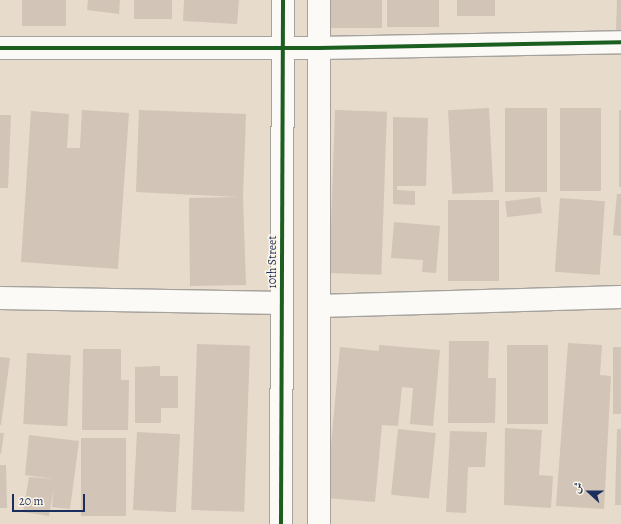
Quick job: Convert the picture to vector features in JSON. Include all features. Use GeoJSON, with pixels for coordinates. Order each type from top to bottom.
{"type":"FeatureCollection","features":[{"type":"Feature","properties":{"kind":"street","name":"10th Street"},"geometry":{"type":"LineString","coordinates":[[281,524],[283,0]]}},
{"type":"Feature","properties":{"kind":"street"},"geometry":{"type":"LineString","coordinates":[[319,0],[320,524]]}},
{"type":"Feature","properties":{"kind":"street"},"geometry":{"type":"LineString","coordinates":[[0,48],[319,48],[621,42]]}},
{"type":"Feature","properties":{"kind":"street"},"geometry":{"type":"LineString","coordinates":[[320,306],[621,297]]}},
{"type":"Feature","properties":{"kind":"street"},"geometry":{"type":"LineString","coordinates":[[0,298],[282,303]]}},
{"type":"Feature","properties":{"kind":"building"},"geometry":{"type":"Polygon","coordinates":[[[22,0],[66,0],[66,26],[22,26],[22,0]]]}},
{"type":"Feature","properties":{"kind":"building"},"geometry":{"type":"Polygon","coordinates":[[[88,0],[120,0],[119,14],[87,10],[88,0]]]}},
{"type":"Feature","properties":{"kind":"building"},"geometry":{"type":"Polygon","coordinates":[[[134,0],[172,0],[172,19],[134,19],[134,0]]]}},
{"type":"Feature","properties":{"kind":"building"},"geometry":{"type":"Polygon","coordinates":[[[184,0],[239,0],[237,24],[183,21],[184,0]]]}},
{"type":"Feature","properties":{"kind":"building"},"geometry":{"type":"Polygon","coordinates":[[[328,0],[382,0],[382,28],[328,28],[328,0]]]}},
{"type":"Feature","properties":{"kind":"building"},"geometry":{"type":"Polygon","coordinates":[[[387,0],[439,0],[439,27],[387,27],[387,0]]]}},
{"type":"Feature","properties":{"kind":"building"},"geometry":{"type":"Polygon","coordinates":[[[457,0],[495,0],[495,16],[457,16],[457,0]]]}},
{"type":"Feature","properties":{"kind":"building"},"geometry":{"type":"Polygon","coordinates":[[[617,0],[621,0],[621,32],[616,31],[617,0]]]}},
{"type":"Feature","properties":{"kind":"building"},"geometry":{"type":"Polygon","coordinates":[[[489,108],[493,192],[452,194],[448,110],[489,108]]]}},
{"type":"Feature","properties":{"kind":"building"},"geometry":{"type":"Polygon","coordinates":[[[505,108],[547,108],[547,192],[505,192],[505,108]]]}},
{"type":"Feature","properties":{"kind":"building"},"geometry":{"type":"Polygon","coordinates":[[[560,108],[601,108],[601,191],[560,191],[560,108]]]}},
{"type":"Feature","properties":{"kind":"building"},"geometry":{"type":"Polygon","coordinates":[[[82,110],[129,113],[118,269],[21,262],[31,111],[69,114],[67,148],[80,148],[82,110]]]}},
{"type":"Feature","properties":{"kind":"building"},"geometry":{"type":"Polygon","coordinates":[[[139,110],[246,114],[243,197],[246,285],[190,286],[189,198],[238,197],[136,192],[139,110]]]}},
{"type":"Feature","properties":{"kind":"building"},"geometry":{"type":"Polygon","coordinates":[[[335,110],[387,112],[381,275],[329,273],[335,110]]]}},
{"type":"Feature","properties":{"kind":"building"},"geometry":{"type":"Polygon","coordinates":[[[619,110],[621,110],[621,187],[619,187],[619,110]]]}},
{"type":"Feature","properties":{"kind":"building"},"geometry":{"type":"Polygon","coordinates":[[[0,115],[11,115],[8,188],[0,188],[0,115]]]}},
{"type":"Feature","properties":{"kind":"building"},"geometry":{"type":"Polygon","coordinates":[[[393,117],[428,118],[426,186],[397,186],[397,190],[415,191],[415,205],[393,204],[393,117]]]}},
{"type":"Feature","properties":{"kind":"building"},"geometry":{"type":"Polygon","coordinates":[[[617,194],[621,194],[621,236],[613,235],[617,194]]]}},
{"type":"Feature","properties":{"kind":"building"},"geometry":{"type":"Polygon","coordinates":[[[540,197],[542,213],[507,217],[505,201],[540,197]]]}},
{"type":"Feature","properties":{"kind":"building"},"geometry":{"type":"Polygon","coordinates":[[[560,198],[605,201],[600,275],[555,272],[560,198]]]}},
{"type":"Feature","properties":{"kind":"building"},"geometry":{"type":"Polygon","coordinates":[[[448,200],[499,200],[499,281],[448,281],[448,200]]]}},
{"type":"Feature","properties":{"kind":"building"},"geometry":{"type":"Polygon","coordinates":[[[394,222],[440,226],[436,273],[422,272],[423,260],[391,258],[394,222]]]}},
{"type":"Feature","properties":{"kind":"building"},"geometry":{"type":"Polygon","coordinates":[[[449,341],[489,341],[488,378],[496,378],[495,423],[448,423],[449,341]]]}},
{"type":"Feature","properties":{"kind":"building"},"geometry":{"type":"Polygon","coordinates":[[[568,343],[602,345],[600,375],[611,376],[604,509],[556,506],[568,343]]]}},
{"type":"Feature","properties":{"kind":"building"},"geometry":{"type":"Polygon","coordinates":[[[197,344],[250,346],[244,512],[191,510],[197,344]]]}},
{"type":"Feature","properties":{"kind":"building"},"geometry":{"type":"Polygon","coordinates":[[[379,345],[440,350],[433,426],[410,424],[413,388],[402,387],[398,426],[382,425],[375,502],[326,498],[340,347],[379,351],[379,345]]]}},
{"type":"Feature","properties":{"kind":"building"},"geometry":{"type":"Polygon","coordinates":[[[507,345],[548,345],[548,424],[507,424],[507,345]]]}},
{"type":"Feature","properties":{"kind":"building"},"geometry":{"type":"Polygon","coordinates":[[[613,347],[621,347],[621,414],[613,414],[613,347]]]}},
{"type":"Feature","properties":{"kind":"building"},"geometry":{"type":"Polygon","coordinates":[[[83,349],[121,349],[121,380],[129,380],[128,430],[82,430],[83,349]]]}},
{"type":"Feature","properties":{"kind":"building"},"geometry":{"type":"Polygon","coordinates":[[[27,353],[71,355],[67,426],[23,424],[27,353]]]}},
{"type":"Feature","properties":{"kind":"building"},"geometry":{"type":"Polygon","coordinates":[[[0,357],[10,358],[1,425],[0,425],[0,357]]]}},
{"type":"Feature","properties":{"kind":"building"},"geometry":{"type":"Polygon","coordinates":[[[160,366],[160,376],[178,376],[178,408],[161,408],[161,423],[135,423],[135,367],[160,366]]]}},
{"type":"Feature","properties":{"kind":"building"},"geometry":{"type":"Polygon","coordinates":[[[505,428],[542,430],[539,475],[553,476],[551,508],[504,505],[505,428]]]}},
{"type":"Feature","properties":{"kind":"building"},"geometry":{"type":"Polygon","coordinates":[[[398,429],[436,433],[429,499],[391,495],[398,429]]]}},
{"type":"Feature","properties":{"kind":"building"},"geometry":{"type":"Polygon","coordinates":[[[617,429],[621,429],[621,505],[615,505],[617,429]]]}},
{"type":"Feature","properties":{"kind":"building"},"geometry":{"type":"Polygon","coordinates":[[[450,431],[487,432],[485,467],[468,467],[466,513],[446,512],[450,431]]]}},
{"type":"Feature","properties":{"kind":"building"},"geometry":{"type":"Polygon","coordinates":[[[137,432],[180,434],[176,512],[133,510],[137,432]]]}},
{"type":"Feature","properties":{"kind":"building"},"geometry":{"type":"Polygon","coordinates":[[[0,433],[4,433],[1,454],[0,453],[0,433]]]}},
{"type":"Feature","properties":{"kind":"building"},"geometry":{"type":"Polygon","coordinates":[[[29,435],[79,441],[70,509],[52,507],[54,487],[49,516],[23,512],[29,477],[55,479],[25,475],[29,435]]]}},
{"type":"Feature","properties":{"kind":"building"},"geometry":{"type":"Polygon","coordinates":[[[81,438],[126,438],[126,516],[81,516],[81,438]]]}},
{"type":"Feature","properties":{"kind":"building"},"geometry":{"type":"Polygon","coordinates":[[[0,465],[6,465],[7,508],[0,508],[0,465]]]}},
{"type":"Feature","properties":{"kind":"cycle path"},"geometry":{"type":"LineString","coordinates":[[281,524],[283,0]]}},
{"type":"Feature","properties":{"kind":"cycle path"},"geometry":{"type":"LineString","coordinates":[[0,48],[319,48],[621,42]]}}]}
